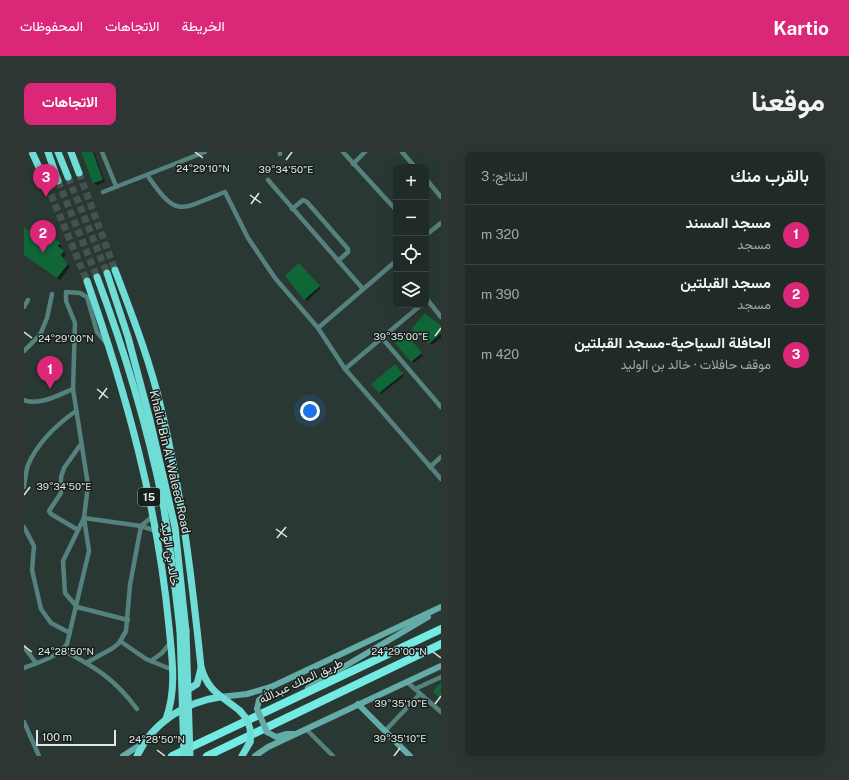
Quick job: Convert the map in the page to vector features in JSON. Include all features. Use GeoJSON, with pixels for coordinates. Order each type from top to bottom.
{"type":"FeatureCollection","features":[{"type":"Feature","properties":{"kind":"highway"},"geometry":{"type":"LineString","coordinates":[[32,152],[47,185]]}},
{"type":"Feature","properties":{"kind":"highway"},"geometry":{"type":"LineString","coordinates":[[48,152],[58,181]]}},
{"type":"Feature","properties":{"kind":"highway"},"geometry":{"type":"LineString","coordinates":[[58,152],[68,176]]}},
{"type":"Feature","properties":{"kind":"highway"},"geometry":{"type":"LineString","coordinates":[[71,152],[79,173]]}},
{"type":"Feature","properties":{"kind":"highway","name":"خالد بن الوليد"},"geometry":{"type":"LineString","coordinates":[[115,270],[142,343],[161,408],[179,492],[188,549],[201,667],[209,686],[220,697],[240,711],[249,725],[251,733],[250,742],[242,756]]}},
{"type":"Feature","properties":{"kind":"highway","name":"Khalid Bin Al Waleed Road"},"geometry":{"type":"LineString","coordinates":[[107,273],[128,337],[150,420],[175,527],[190,756]]}},
{"type":"Feature","properties":{"kind":"highway","name":"Khalid Bin Al Waleed Road"},"geometry":{"type":"LineString","coordinates":[[97,277],[126,358],[162,499],[183,631],[184,756]]}},
{"type":"Feature","properties":{"kind":"highway","name":"خالد بن الوليد"},"geometry":{"type":"LineString","coordinates":[[87,280],[110,346],[143,470],[156,531],[167,602],[173,673],[173,692],[166,719]]}},
{"type":"Feature","properties":{"kind":"highway","name":"طريق الملك عبدالله"},"geometry":{"type":"LineString","coordinates":[[172,756],[441,629]]}},
{"type":"Feature","properties":{"kind":"highway"},"geometry":{"type":"LineString","coordinates":[[207,756],[441,644]]}},
{"type":"Feature","properties":{"kind":"highway","name":"15"},"geometry":{"type":"LineString","coordinates":[[173,673],[179,685],[184,689],[189,689],[196,684],[201,667]]}},
{"type":"Feature","properties":{"kind":"highway","name":"خالد بن الوليد"},"geometry":{"type":"LineString","coordinates":[[137,756],[143,743],[166,719],[194,702],[220,697]]}},
{"type":"Feature","properties":{"kind":"main road"},"geometry":{"type":"LineString","coordinates":[[220,697],[247,694],[271,687],[441,608]]}},
{"type":"Feature","properties":{"kind":"main road"},"geometry":{"type":"LineString","coordinates":[[283,703],[441,608]]}},
{"type":"Feature","properties":{"kind":"main road"},"geometry":{"type":"LineString","coordinates":[[255,756],[268,747],[441,666]]}},
{"type":"Feature","properties":{"kind":"main road"},"geometry":{"type":"LineString","coordinates":[[271,687],[268,693],[257,702],[256,709],[267,732],[276,737],[286,734],[296,734]]}},
{"type":"Feature","properties":{"kind":"main road"},"geometry":{"type":"LineString","coordinates":[[358,704],[410,756]]}},
{"type":"Feature","properties":{"kind":"main road"},"geometry":{"type":"LineString","coordinates":[[123,756],[143,743]]}},
{"type":"Feature","properties":{"kind":"street"},"geometry":{"type":"LineString","coordinates":[[102,152],[116,186]]}},
{"type":"Feature","properties":{"kind":"street"},"geometry":{"type":"LineString","coordinates":[[103,192],[205,152]]}},
{"type":"Feature","properties":{"kind":"street"},"geometry":{"type":"LineString","coordinates":[[343,152],[393,207]]}},
{"type":"Feature","properties":{"kind":"street"},"geometry":{"type":"LineString","coordinates":[[354,164],[365,152]]}},
{"type":"Feature","properties":{"kind":"street"},"geometry":{"type":"LineString","coordinates":[[402,152],[412,164]]}},
{"type":"Feature","properties":{"kind":"street"},"geometry":{"type":"LineString","coordinates":[[147,175],[169,204],[181,208],[224,192],[248,238],[274,278],[318,328],[345,369],[441,479]]}},
{"type":"Feature","properties":{"kind":"street"},"geometry":{"type":"LineString","coordinates":[[268,180],[363,289]]}},
{"type":"Feature","properties":{"kind":"street"},"geometry":{"type":"LineString","coordinates":[[429,183],[441,197]]}},
{"type":"Feature","properties":{"kind":"street"},"geometry":{"type":"LineString","coordinates":[[292,209],[303,200],[307,202],[348,249],[348,252],[338,261]]}},
{"type":"Feature","properties":{"kind":"street"},"geometry":{"type":"LineString","coordinates":[[429,233],[441,223]]}},
{"type":"Feature","properties":{"kind":"street"},"geometry":{"type":"LineString","coordinates":[[318,328],[393,264]]}},
{"type":"Feature","properties":{"kind":"street"},"geometry":{"type":"LineString","coordinates":[[24,668],[63,650],[70,633],[77,607],[89,551],[84,518],[88,484],[73,389],[75,323],[66,301],[66,292],[80,293],[87,297],[97,332],[101,339],[110,346]]}},
{"type":"Feature","properties":{"kind":"street"},"geometry":{"type":"LineString","coordinates":[[24,351],[40,335],[48,318],[52,294]]}},
{"type":"Feature","properties":{"kind":"street"},"geometry":{"type":"LineString","coordinates":[[24,308],[28,300]]}},
{"type":"Feature","properties":{"kind":"street"},"geometry":{"type":"LineString","coordinates":[[429,303],[441,316]]}},
{"type":"Feature","properties":{"kind":"street"},"geometry":{"type":"LineString","coordinates":[[345,369],[417,308]]}},
{"type":"Feature","properties":{"kind":"street"},"geometry":{"type":"LineString","coordinates":[[382,338],[441,406]]}},
{"type":"Feature","properties":{"kind":"street"},"geometry":{"type":"LineString","coordinates":[[24,400],[29,402],[52,398],[73,389]]}},
{"type":"Feature","properties":{"kind":"street"},"geometry":{"type":"LineString","coordinates":[[24,487],[29,465],[42,442],[60,422],[76,411]]}},
{"type":"Feature","properties":{"kind":"street"},"geometry":{"type":"LineString","coordinates":[[78,530],[50,514],[49,511],[61,493],[61,477],[64,468],[81,444]]}},
{"type":"Feature","properties":{"kind":"street"},"geometry":{"type":"LineString","coordinates":[[430,467],[441,457]]}},
{"type":"Feature","properties":{"kind":"street"},"geometry":{"type":"LineString","coordinates":[[24,469],[29,465]]}},
{"type":"Feature","properties":{"kind":"street"},"geometry":{"type":"LineString","coordinates":[[86,663],[103,655],[120,641],[126,631],[130,585],[141,526],[153,516]]}},
{"type":"Feature","properties":{"kind":"street"},"geometry":{"type":"LineString","coordinates":[[84,518],[141,526],[156,531]]}},
{"type":"Feature","properties":{"kind":"street"},"geometry":{"type":"LineString","coordinates":[[84,518],[63,561],[65,593],[77,607],[128,620]]}},
{"type":"Feature","properties":{"kind":"street"},"geometry":{"type":"LineString","coordinates":[[24,527],[34,546],[32,570],[41,609],[50,623],[70,633]]}},
{"type":"Feature","properties":{"kind":"street"},"geometry":{"type":"LineString","coordinates":[[120,641],[134,652],[173,673]]}},
{"type":"Feature","properties":{"kind":"street"},"geometry":{"type":"LineString","coordinates":[[151,661],[162,653],[170,643]]}},
{"type":"Feature","properties":{"kind":"street"},"geometry":{"type":"LineString","coordinates":[[24,647],[36,663]]}},
{"type":"Feature","properties":{"kind":"street"},"geometry":{"type":"LineString","coordinates":[[63,650],[86,663],[120,687],[137,709]]}},
{"type":"Feature","properties":{"kind":"street"},"geometry":{"type":"LineString","coordinates":[[415,689],[441,677]]}},
{"type":"Feature","properties":{"kind":"street"},"geometry":{"type":"LineString","coordinates":[[407,682],[441,712]]}},
{"type":"Feature","properties":{"kind":"street"},"geometry":{"type":"LineString","coordinates":[[385,731],[420,694]]}},
{"type":"Feature","properties":{"kind":"street"},"geometry":{"type":"LineString","coordinates":[[24,722],[39,756]]}},
{"type":"Feature","properties":{"kind":"street"},"geometry":{"type":"LineString","coordinates":[[306,729],[330,755]]}},
{"type":"Feature","properties":{"kind":"building"},"geometry":{"type":"Polygon","coordinates":[[[81,152],[93,152],[103,180],[93,183],[81,152]]]}},
{"type":"Feature","properties":{"kind":"building"},"geometry":{"type":"Polygon","coordinates":[[[24,227],[31,232],[36,230],[40,234],[44,230],[60,243],[58,246],[64,251],[61,255],[68,264],[57,278],[24,255],[24,227]]]}},
{"type":"Feature","properties":{"kind":"building"},"geometry":{"type":"Polygon","coordinates":[[[299,263],[320,286],[304,300],[285,276],[299,263]]]}},
{"type":"Feature","properties":{"kind":"building"},"geometry":{"type":"Polygon","coordinates":[[[425,313],[441,326],[441,333],[429,344],[411,329],[425,313]]]}},
{"type":"Feature","properties":{"kind":"building"},"geometry":{"type":"Polygon","coordinates":[[[406,334],[422,353],[411,362],[395,343],[406,334]]]}},
{"type":"Feature","properties":{"kind":"building"},"geometry":{"type":"Polygon","coordinates":[[[395,364],[403,374],[379,393],[371,384],[395,364]]]}},
{"type":"Feature","properties":{"kind":"building"},"geometry":{"type":"Polygon","coordinates":[[[441,682],[441,699],[433,692],[441,682]]]}},
{"type":"Feature","properties":{"kind":"tunnel"},"geometry":{"type":"LineString","coordinates":[[79,173],[115,270]]}},
{"type":"Feature","properties":{"kind":"tunnel"},"geometry":{"type":"LineString","coordinates":[[68,177],[107,273]]}},
{"type":"Feature","properties":{"kind":"tunnel"},"geometry":{"type":"LineString","coordinates":[[58,181],[97,277]]}},
{"type":"Feature","properties":{"kind":"tunnel"},"geometry":{"type":"LineString","coordinates":[[47,185],[87,281]]}},
{"type":"Feature","properties":{"kind":"place","name":"الحافلة السياحية-مسجد القبلتين"},"geometry":{"type":"Point","coordinates":[46,197]}},
{"type":"Feature","properties":{"kind":"place","name":"مسجد القبلتين"},"geometry":{"type":"Point","coordinates":[43,253]}},
{"type":"Feature","properties":{"kind":"place","name":"مسجد المسند"},"geometry":{"type":"Point","coordinates":[50,389]}}]}
